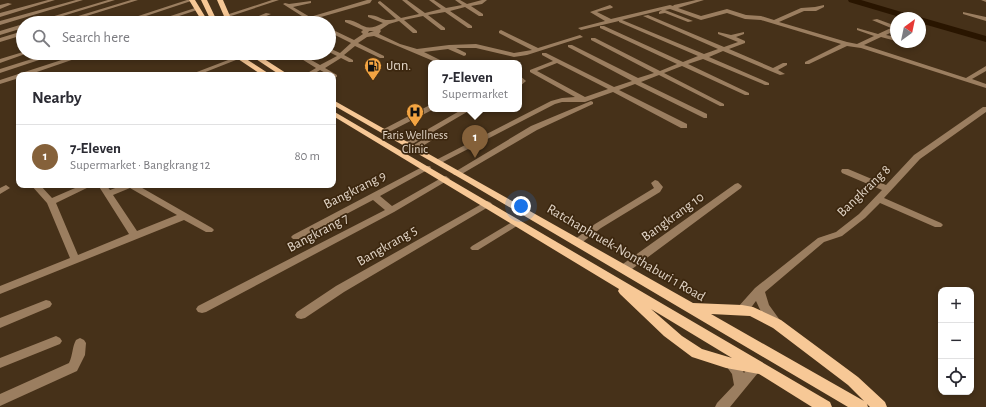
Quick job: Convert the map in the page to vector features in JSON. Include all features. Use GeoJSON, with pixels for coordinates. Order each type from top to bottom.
{"type":"FeatureCollection","features":[{"type":"Feature","properties":{"kind":"main road"},"geometry":{"type":"LineString","coordinates":[[192,0],[202,16]]}},
{"type":"Feature","properties":{"kind":"main road"},"geometry":{"type":"LineString","coordinates":[[204,0],[212,16]]}},
{"type":"Feature","properties":{"kind":"main road"},"geometry":{"type":"LineString","coordinates":[[222,2],[226,16]]}},
{"type":"Feature","properties":{"kind":"main road"},"geometry":{"type":"LineString","coordinates":[[243,60],[262,72]]}},
{"type":"Feature","properties":{"kind":"main road"},"geometry":{"type":"LineString","coordinates":[[261,60],[280,72]]}},
{"type":"Feature","properties":{"kind":"main road","name":"Ratchaphruek-Nonthaburi 1 Road"},"geometry":{"type":"LineString","coordinates":[[336,104],[861,407]]}},
{"type":"Feature","properties":{"kind":"main road","name":"Ratchaphruek-Nonthaburi 1 Road"},"geometry":{"type":"LineString","coordinates":[[336,116],[446,179],[759,369],[825,407]]}},
{"type":"Feature","properties":{"kind":"main road"},"geometry":{"type":"LineString","coordinates":[[602,273],[680,342],[699,354],[730,363],[759,369]]}},
{"type":"Feature","properties":{"kind":"main road"},"geometry":{"type":"LineString","coordinates":[[690,308],[742,310],[753,312],[777,324],[852,382],[880,407]]}},
{"type":"Feature","properties":{"kind":"street"},"geometry":{"type":"LineString","coordinates":[[0,15],[54,0]]}},
{"type":"Feature","properties":{"kind":"street"},"geometry":{"type":"LineString","coordinates":[[25,16],[81,0]]}},
{"type":"Feature","properties":{"kind":"street"},"geometry":{"type":"LineString","coordinates":[[58,16],[113,0]]}},
{"type":"Feature","properties":{"kind":"street"},"geometry":{"type":"LineString","coordinates":[[142,16],[192,0]]}},
{"type":"Feature","properties":{"kind":"street"},"geometry":{"type":"LineString","coordinates":[[226,16],[277,0]]}},
{"type":"Feature","properties":{"kind":"street"},"geometry":{"type":"LineString","coordinates":[[316,16],[368,2],[370,0]]}},
{"type":"Feature","properties":{"kind":"street"},"geometry":{"type":"LineString","coordinates":[[404,0],[443,29]]}},
{"type":"Feature","properties":{"kind":"street"},"geometry":{"type":"LineString","coordinates":[[431,0],[470,27]]}},
{"type":"Feature","properties":{"kind":"street"},"geometry":{"type":"LineString","coordinates":[[457,0],[481,16]]}},
{"type":"Feature","properties":{"kind":"street"},"geometry":{"type":"LineString","coordinates":[[375,32],[387,23],[480,3],[485,0]]}},
{"type":"Feature","properties":{"kind":"street"},"geometry":{"type":"LineString","coordinates":[[674,8],[676,6],[702,0]]}},
{"type":"Feature","properties":{"kind":"street"},"geometry":{"type":"LineString","coordinates":[[82,16],[134,1],[135,3],[135,5],[102,16]]}},
{"type":"Feature","properties":{"kind":"street"},"geometry":{"type":"LineString","coordinates":[[306,16],[287,5],[308,2]]}},
{"type":"Feature","properties":{"kind":"street"},"geometry":{"type":"LineString","coordinates":[[380,2],[415,32]]}},
{"type":"Feature","properties":{"kind":"street"},"geometry":{"type":"LineString","coordinates":[[0,7],[10,4]]}},
{"type":"Feature","properties":{"kind":"street"},"geometry":{"type":"LineString","coordinates":[[775,22],[803,10],[816,9],[822,6]]}},
{"type":"Feature","properties":{"kind":"street"},"geometry":{"type":"LineString","coordinates":[[610,7],[593,12],[610,21]]}},
{"type":"Feature","properties":{"kind":"street"},"geometry":{"type":"LineString","coordinates":[[581,28],[670,7],[701,18],[727,11],[745,17],[756,17],[775,22],[846,44],[859,45],[986,86]]}},
{"type":"Feature","properties":{"kind":"street"},"geometry":{"type":"LineString","coordinates":[[174,16],[197,9]]}},
{"type":"Feature","properties":{"kind":"street"},"geometry":{"type":"LineString","coordinates":[[690,21],[665,12],[646,16],[782,74]]}},
{"type":"Feature","properties":{"kind":"street"},"geometry":{"type":"LineString","coordinates":[[965,13],[986,19]]}},
{"type":"Feature","properties":{"kind":"street"},"geometry":{"type":"LineString","coordinates":[[263,16],[268,14]]}},
{"type":"Feature","properties":{"kind":"street"},"geometry":{"type":"LineString","coordinates":[[370,16],[387,23]]}},
{"type":"Feature","properties":{"kind":"street"},"geometry":{"type":"LineString","coordinates":[[0,23],[16,18]]}},
{"type":"Feature","properties":{"kind":"street"},"geometry":{"type":"LineString","coordinates":[[876,20],[890,26]]}},
{"type":"Feature","properties":{"kind":"street"},"geometry":{"type":"LineString","coordinates":[[348,21],[366,32],[375,32],[398,45],[417,51],[436,60]]}},
{"type":"Feature","properties":{"kind":"street"},"geometry":{"type":"LineString","coordinates":[[622,21],[767,84]]}},
{"type":"Feature","properties":{"kind":"street"},"geometry":{"type":"LineString","coordinates":[[658,26],[666,24]]}},
{"type":"Feature","properties":{"kind":"street"},"geometry":{"type":"LineString","coordinates":[[602,26],[747,94]]}},
{"type":"Feature","properties":{"kind":"street"},"geometry":{"type":"LineString","coordinates":[[0,33],[16,28]]}},
{"type":"Feature","properties":{"kind":"street"},"geometry":{"type":"LineString","coordinates":[[624,37],[651,29]]}},
{"type":"Feature","properties":{"kind":"street"},"geometry":{"type":"LineString","coordinates":[[859,29],[890,38]]}},
{"type":"Feature","properties":{"kind":"street"},"geometry":{"type":"LineString","coordinates":[[859,45],[890,31]]}},
{"type":"Feature","properties":{"kind":"street"},"geometry":{"type":"LineString","coordinates":[[336,59],[366,32]]}},
{"type":"Feature","properties":{"kind":"street"},"geometry":{"type":"LineString","coordinates":[[502,32],[537,50]]}},
{"type":"Feature","properties":{"kind":"street"},"geometry":{"type":"LineString","coordinates":[[336,33],[382,57]]}},
{"type":"Feature","properties":{"kind":"street"},"geometry":{"type":"LineString","coordinates":[[731,37],[742,33]]}},
{"type":"Feature","properties":{"kind":"street"},"geometry":{"type":"LineString","coordinates":[[438,162],[553,102],[562,100],[586,100],[743,42],[720,34]]}},
{"type":"Feature","properties":{"kind":"street"},"geometry":{"type":"LineString","coordinates":[[0,40],[16,35]]}},
{"type":"Feature","properties":{"kind":"street"},"geometry":{"type":"LineString","coordinates":[[417,51],[449,47],[476,46],[514,55],[525,54],[580,37]]}},
{"type":"Feature","properties":{"kind":"street"},"geometry":{"type":"LineString","coordinates":[[593,39],[722,105]]}},
{"type":"Feature","properties":{"kind":"street"},"geometry":{"type":"LineString","coordinates":[[807,63],[846,44]]}},
{"type":"Feature","properties":{"kind":"street"},"geometry":{"type":"LineString","coordinates":[[570,46],[704,116]]}},
{"type":"Feature","properties":{"kind":"street"},"geometry":{"type":"LineString","coordinates":[[449,47],[464,54]]}},
{"type":"Feature","properties":{"kind":"street"},"geometry":{"type":"LineString","coordinates":[[336,54],[351,61]]}},
{"type":"Feature","properties":{"kind":"street"},"geometry":{"type":"LineString","coordinates":[[544,54],[684,126]]}},
{"type":"Feature","properties":{"kind":"street"},"geometry":{"type":"LineString","coordinates":[[0,61],[16,56]]}},
{"type":"Feature","properties":{"kind":"street"},"geometry":{"type":"LineString","coordinates":[[0,72],[36,60]]}},
{"type":"Feature","properties":{"kind":"street"},"geometry":{"type":"LineString","coordinates":[[32,72],[68,60]]}},
{"type":"Feature","properties":{"kind":"street"},"geometry":{"type":"LineString","coordinates":[[198,72],[224,60]]}},
{"type":"Feature","properties":{"kind":"street"},"geometry":{"type":"LineString","coordinates":[[308,60],[328,72]]}},
{"type":"Feature","properties":{"kind":"street"},"geometry":{"type":"LineString","coordinates":[[313,72],[334,60]]}},
{"type":"Feature","properties":{"kind":"street"},"geometry":{"type":"LineString","coordinates":[[558,61],[532,71],[586,100]]}},
{"type":"Feature","properties":{"kind":"street"},"geometry":{"type":"LineString","coordinates":[[773,70],[785,64]]}},
{"type":"Feature","properties":{"kind":"street"},"geometry":{"type":"LineString","coordinates":[[967,80],[986,68]]}},
{"type":"Feature","properties":{"kind":"street"},"geometry":{"type":"LineString","coordinates":[[0,82],[16,77]]}},
{"type":"Feature","properties":{"kind":"street"},"geometry":{"type":"LineString","coordinates":[[458,173],[534,128],[569,111],[596,101]]}},
{"type":"Feature","properties":{"kind":"street","name":"Bangkrang 8"},"geometry":{"type":"LineString","coordinates":[[742,310],[759,291],[821,240],[839,234],[853,224],[917,157],[986,109]]}},
{"type":"Feature","properties":{"kind":"street"},"geometry":{"type":"LineString","coordinates":[[384,132],[428,110]]}},
{"type":"Feature","properties":{"kind":"street"},"geometry":{"type":"LineString","coordinates":[[409,146],[463,112]]}},
{"type":"Feature","properties":{"kind":"street"},"geometry":{"type":"LineString","coordinates":[[409,146],[435,136]]}},
{"type":"Feature","properties":{"kind":"street","name":"Bangkrang 9"},"geometry":{"type":"LineString","coordinates":[[296,236],[427,168]]}},
{"type":"Feature","properties":{"kind":"street"},"geometry":{"type":"LineString","coordinates":[[845,170],[888,189]]}},
{"type":"Feature","properties":{"kind":"street","name":"Bangkrang 7"},"geometry":{"type":"LineString","coordinates":[[202,309],[391,210],[446,179]]}},
{"type":"Feature","properties":{"kind":"street"},"geometry":{"type":"LineString","coordinates":[[577,242],[598,226],[657,190],[659,187],[655,183]]}},
{"type":"Feature","properties":{"kind":"street","name":"Bangkrang 10"},"geometry":{"type":"LineString","coordinates":[[624,269],[738,186]]}},
{"type":"Feature","properties":{"kind":"street"},"geometry":{"type":"LineString","coordinates":[[38,188],[51,202],[75,260]]}},
{"type":"Feature","properties":{"kind":"street"},"geometry":{"type":"LineString","coordinates":[[51,202],[82,188]]}},
{"type":"Feature","properties":{"kind":"street"},"geometry":{"type":"LineString","coordinates":[[104,188],[135,236]]}},
{"type":"Feature","properties":{"kind":"street"},"geometry":{"type":"LineString","coordinates":[[108,194],[123,188]]}},
{"type":"Feature","properties":{"kind":"street"},"geometry":{"type":"LineString","coordinates":[[136,188],[209,230]]}},
{"type":"Feature","properties":{"kind":"street"},"geometry":{"type":"LineString","coordinates":[[374,196],[391,210]]}},
{"type":"Feature","properties":{"kind":"street"},"geometry":{"type":"LineString","coordinates":[[878,199],[938,226]]}},
{"type":"Feature","properties":{"kind":"street","name":"Bangkrang 5"},"geometry":{"type":"LineString","coordinates":[[301,315],[340,289],[487,204]]}},
{"type":"Feature","properties":{"kind":"street"},"geometry":{"type":"LineString","coordinates":[[0,290],[184,216]]}},
{"type":"Feature","properties":{"kind":"street"},"geometry":{"type":"LineString","coordinates":[[475,248],[517,222]]}},
{"type":"Feature","properties":{"kind":"street"},"geometry":{"type":"LineString","coordinates":[[759,291],[760,302],[765,311],[777,324]]}},
{"type":"Feature","properties":{"kind":"street"},"geometry":{"type":"LineString","coordinates":[[0,323],[46,304]]}},
{"type":"Feature","properties":{"kind":"street"},"geometry":{"type":"LineString","coordinates":[[0,363],[56,341]]}},
{"type":"Feature","properties":{"kind":"street"},"geometry":{"type":"LineString","coordinates":[[0,400],[73,367],[79,355],[80,343]]}},
{"type":"Feature","properties":{"kind":"street"},"geometry":{"type":"LineString","coordinates":[[730,363],[740,378],[740,386]]}},
{"type":"Feature","properties":{"kind":"street"},"geometry":{"type":"LineString","coordinates":[[722,407],[740,386],[759,369]]}},
{"type":"Feature","properties":{"kind":"waterway"},"geometry":{"type":"LineString","coordinates":[[852,0],[892,12]]}},
{"type":"Feature","properties":{"kind":"waterway"},"geometry":{"type":"LineString","coordinates":[[926,22],[986,39]]}},
{"type":"Feature","properties":{"kind":"place","name":"ปตท."},"geometry":{"type":"Point","coordinates":[373,81]}},
{"type":"Feature","properties":{"kind":"place","name":"Faris Wellness Clinic"},"geometry":{"type":"Point","coordinates":[415,127]}},
{"type":"Feature","properties":{"kind":"place","name":"7-Eleven"},"geometry":{"type":"Point","coordinates":[475,158]}}]}
